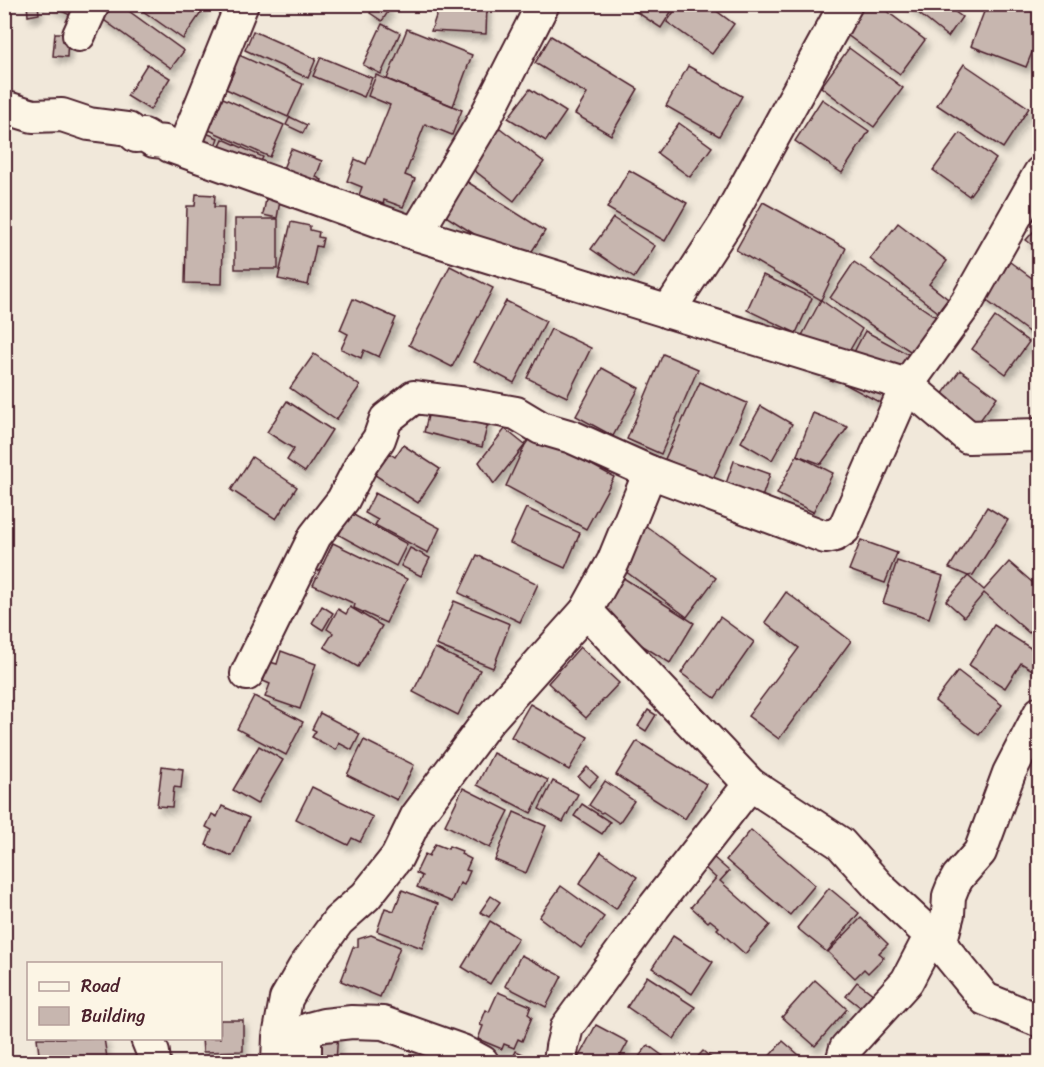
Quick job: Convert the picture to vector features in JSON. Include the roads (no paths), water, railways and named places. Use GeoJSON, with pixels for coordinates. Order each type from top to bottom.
{"type":"FeatureCollection","features":[{"type":"Feature","properties":{"kind":"street"},"geometry":{"type":"LineString","coordinates":[[79,35],[93,4]]}},
{"type":"Feature","properties":{"kind":"street"},"geometry":{"type":"LineString","coordinates":[[416,234],[483,122],[543,4]]}},
{"type":"Feature","properties":{"kind":"street"},"geometry":{"type":"LineString","coordinates":[[668,312],[726,223],[846,4]]}},
{"type":"Feature","properties":{"kind":"street"},"geometry":{"type":"LineString","coordinates":[[183,150],[234,8]]}},
{"type":"Feature","properties":{"kind":"street"},"geometry":{"type":"LineString","coordinates":[[4,107],[33,116],[62,115],[89,124],[128,129],[136,136],[144,135],[154,141],[165,142],[170,147],[416,234],[907,385],[968,437],[1040,435]]}},
{"type":"Feature","properties":{"kind":"street"},"geometry":{"type":"LineString","coordinates":[[247,674],[315,536],[343,500],[362,463],[379,439],[386,419],[414,397],[516,413],[542,428],[572,437],[650,472],[825,537],[835,535],[844,529],[907,385],[967,302],[1040,173]]}},
{"type":"Feature","properties":{"kind":"street"},"geometry":{"type":"LineString","coordinates":[[278,1062],[279,1037],[286,999],[304,968],[338,921],[366,896],[397,857],[417,816],[488,721],[586,611],[613,562],[650,472]]}},
{"type":"Feature","properties":{"kind":"street"},"geometry":{"type":"LineString","coordinates":[[586,611],[750,784],[840,843],[881,889],[936,940],[985,999],[1040,1021]]}},
{"type":"Feature","properties":{"kind":"street"},"geometry":{"type":"LineString","coordinates":[[842,1062],[846,1048],[907,981],[936,940],[948,914],[953,886],[980,852],[1009,773],[1040,713]]}},
{"type":"Feature","properties":{"kind":"street"},"geometry":{"type":"LineString","coordinates":[[560,1062],[567,1027],[654,907],[750,784]]}},
{"type":"Feature","properties":{"kind":"street"},"geometry":{"type":"LineString","coordinates":[[305,1062],[305,1037],[309,1029],[352,1022],[383,1023],[462,1051],[482,1062]]}},
{"type":"Feature","properties":{"kind":"street"},"geometry":{"type":"LineString","coordinates":[[148,1040],[154,1062]]}}]}
